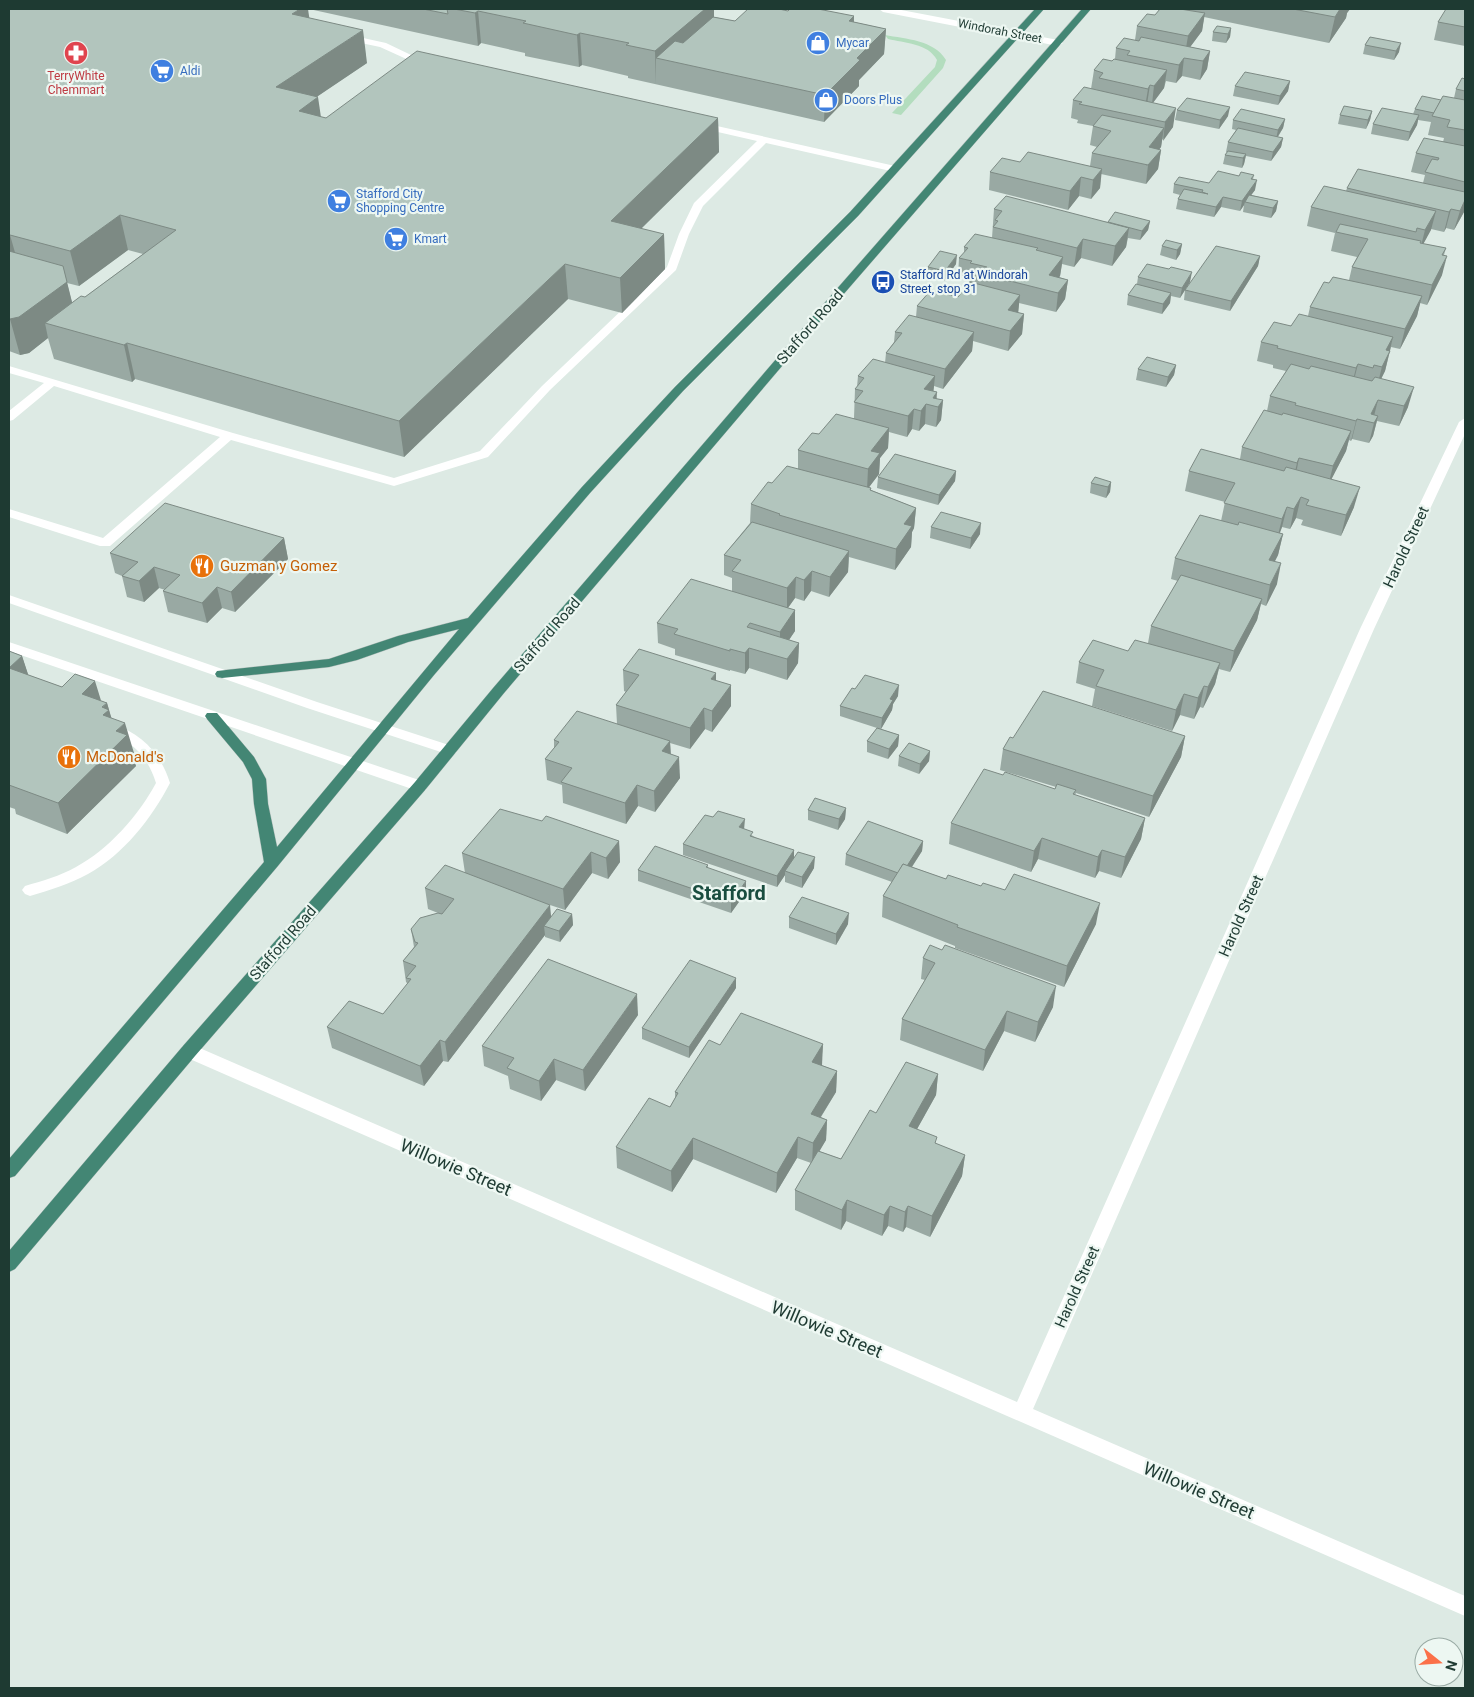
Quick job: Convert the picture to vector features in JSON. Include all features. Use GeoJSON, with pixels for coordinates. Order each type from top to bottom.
{"type":"FeatureCollection","features":[{"type":"Feature","properties":{"kind":"highway"},"geometry":{"type":"LineString","coordinates":[[9,1171],[272,863],[352,763],[586,490],[679,389],[854,214],[1040,9]]}},
{"type":"Feature","properties":{"kind":"highway","name":"Stafford Road"},"geometry":{"type":"LineString","coordinates":[[9,1264],[189,1051],[420,786],[824,310],[1087,9]]}},
{"type":"Feature","properties":{"kind":"highway"},"geometry":{"type":"LineString","coordinates":[[222,674],[337,661],[403,639],[473,621]]}},
{"type":"Feature","properties":{"kind":"highway"},"geometry":{"type":"LineString","coordinates":[[212,716],[249,760],[259,779],[261,804],[272,863]]}},
{"type":"Feature","properties":{"kind":"street","name":"Windorah Street"},"geometry":{"type":"LineString","coordinates":[[883,9],[1058,43]]}},
{"type":"Feature","properties":{"kind":"street"},"geometry":{"type":"LineString","coordinates":[[338,35],[383,45],[438,68]]}},
{"type":"Feature","properties":{"kind":"street"},"geometry":{"type":"LineString","coordinates":[[687,123],[895,169]]}},
{"type":"Feature","properties":{"kind":"street"},"geometry":{"type":"LineString","coordinates":[[9,370],[229,436],[394,482],[484,454],[546,388],[672,268],[684,234],[698,205],[764,140]]}},
{"type":"Feature","properties":{"kind":"street"},"geometry":{"type":"LineString","coordinates":[[9,417],[51,383]]}},
{"type":"Feature","properties":{"kind":"street","name":"Harold Street"},"geometry":{"type":"LineString","coordinates":[[1022,1413],[1363,638],[1465,422]]}},
{"type":"Feature","properties":{"kind":"street"},"geometry":{"type":"LineString","coordinates":[[9,513],[105,543],[229,436]]}},
{"type":"Feature","properties":{"kind":"street"},"geometry":{"type":"LineString","coordinates":[[9,599],[222,674],[450,750]]}},
{"type":"Feature","properties":{"kind":"street"},"geometry":{"type":"LineString","coordinates":[[9,646],[420,786]]}},
{"type":"Feature","properties":{"kind":"street"},"geometry":{"type":"LineString","coordinates":[[30,890],[87,869],[101,858],[136,822],[159,794],[163,783],[154,758],[140,745],[119,732],[101,726]]}},
{"type":"Feature","properties":{"kind":"street","name":"Willowie Street"},"geometry":{"type":"LineString","coordinates":[[189,1051],[1465,1606]]}},
{"type":"Feature","properties":{"kind":"green space"},"geometry":{"type":"Polygon","coordinates":[[[885,35],[927,44],[941,53],[946,60],[943,68],[901,115],[892,113],[935,67],[937,60],[933,54],[922,47],[888,39],[885,35]]]}},
{"type":"Feature","properties":{"kind":"building","name":"Stafford City Shopping Centre"},"geometry":{"type":"Polygon","coordinates":[[[9,9],[300,9],[292,14],[363,30],[276,87],[318,97],[299,111],[326,118],[417,51],[718,118],[611,221],[664,234],[620,278],[565,264],[399,421],[127,343],[124,345],[45,323],[81,296],[85,297],[176,230],[120,215],[70,251],[9,236],[9,9]]]}},
{"type":"Feature","properties":{"kind":"building"},"geometry":{"type":"Polygon","coordinates":[[[423,9],[447,9],[448,14],[423,9]]]}},
{"type":"Feature","properties":{"kind":"building"},"geometry":{"type":"Polygon","coordinates":[[[454,9],[705,9],[655,51],[626,45],[629,43],[580,33],[577,35],[523,23],[526,21],[478,11],[475,13],[454,9]]]}},
{"type":"Feature","properties":{"kind":"building"},"geometry":{"type":"Polygon","coordinates":[[[748,9],[779,9],[788,11],[790,9],[818,9],[854,16],[849,21],[886,29],[857,58],[860,60],[825,95],[656,58],[675,41],[683,43],[713,17],[735,21],[748,9]]]}},
{"type":"Feature","properties":{"kind":"building"},"geometry":{"type":"Polygon","coordinates":[[[1160,9],[1180,9],[1205,13],[1188,36],[1137,26],[1147,14],[1155,15],[1160,9]]]}},
{"type":"Feature","properties":{"kind":"building"},"geometry":{"type":"Polygon","coordinates":[[[1293,9],[1340,9],[1335,17],[1293,9]]]}},
{"type":"Feature","properties":{"kind":"building"},"geometry":{"type":"Polygon","coordinates":[[[1446,9],[1465,9],[1465,27],[1438,22],[1446,9]]]}},
{"type":"Feature","properties":{"kind":"building"},"geometry":{"type":"Polygon","coordinates":[[[1217,26],[1231,28],[1228,34],[1213,32],[1217,26]]]}},
{"type":"Feature","properties":{"kind":"building"},"geometry":{"type":"Polygon","coordinates":[[[1141,37],[1210,51],[1203,61],[1184,58],[1179,65],[1127,55],[1130,51],[1116,48],[1124,38],[1139,41],[1141,37]]]}},
{"type":"Feature","properties":{"kind":"building"},"geometry":{"type":"Polygon","coordinates":[[[1370,37],[1401,43],[1396,51],[1365,45],[1370,37]]]}},
{"type":"Feature","properties":{"kind":"building"},"geometry":{"type":"Polygon","coordinates":[[[1103,59],[1112,61],[1114,59],[1167,70],[1154,86],[1150,85],[1148,89],[1099,78],[1103,73],[1094,70],[1103,59]]]}},
{"type":"Feature","properties":{"kind":"building"},"geometry":{"type":"Polygon","coordinates":[[[1245,72],[1290,81],[1280,96],[1235,86],[1245,72]]]}},
{"type":"Feature","properties":{"kind":"building"},"geometry":{"type":"Polygon","coordinates":[[[1462,78],[1465,79],[1465,91],[1456,89],[1462,78]]]}},
{"type":"Feature","properties":{"kind":"building"},"geometry":{"type":"Polygon","coordinates":[[[1084,87],[1176,108],[1165,122],[1079,104],[1082,102],[1073,100],[1084,87]]]}},
{"type":"Feature","properties":{"kind":"building"},"geometry":{"type":"Polygon","coordinates":[[[1422,96],[1441,100],[1434,113],[1415,109],[1422,96]]]}},
{"type":"Feature","properties":{"kind":"building"},"geometry":{"type":"Polygon","coordinates":[[[1443,96],[1465,100],[1465,130],[1447,127],[1450,120],[1432,116],[1443,96]]]}},
{"type":"Feature","properties":{"kind":"building"},"geometry":{"type":"Polygon","coordinates":[[[1187,98],[1230,107],[1220,120],[1177,110],[1187,98]]]}},
{"type":"Feature","properties":{"kind":"building"},"geometry":{"type":"Polygon","coordinates":[[[1344,106],[1372,111],[1368,120],[1340,115],[1344,106]]]}},
{"type":"Feature","properties":{"kind":"building"},"geometry":{"type":"Polygon","coordinates":[[[1382,108],[1419,115],[1410,132],[1373,124],[1382,108]]]}},
{"type":"Feature","properties":{"kind":"building"},"geometry":{"type":"Polygon","coordinates":[[[1241,109],[1285,119],[1278,130],[1233,120],[1241,109]]]}},
{"type":"Feature","properties":{"kind":"building"},"geometry":{"type":"Polygon","coordinates":[[[1102,115],[1164,128],[1149,147],[1161,150],[1148,165],[1092,153],[1111,131],[1093,126],[1102,115]]]}},
{"type":"Feature","properties":{"kind":"building"},"geometry":{"type":"Polygon","coordinates":[[[1238,128],[1283,138],[1273,152],[1228,142],[1238,128]]]}},
{"type":"Feature","properties":{"kind":"building"},"geometry":{"type":"Polygon","coordinates":[[[1424,138],[1465,146],[1465,182],[1425,172],[1432,159],[1438,160],[1439,158],[1416,153],[1424,138]]]}},
{"type":"Feature","properties":{"kind":"building"},"geometry":{"type":"Polygon","coordinates":[[[1228,151],[1246,154],[1243,158],[1225,155],[1228,151]]]}},
{"type":"Feature","properties":{"kind":"building"},"geometry":{"type":"Polygon","coordinates":[[[1028,152],[1102,169],[1093,180],[1081,177],[1070,191],[990,172],[1002,158],[1020,162],[1028,152]]]}},
{"type":"Feature","properties":{"kind":"building"},"geometry":{"type":"Polygon","coordinates":[[[1358,169],[1465,192],[1465,200],[1460,211],[1451,209],[1449,212],[1347,188],[1358,169]]]}},
{"type":"Feature","properties":{"kind":"building"},"geometry":{"type":"Polygon","coordinates":[[[1218,171],[1239,176],[1241,172],[1254,175],[1251,179],[1257,180],[1242,201],[1223,197],[1216,207],[1178,199],[1184,189],[1208,194],[1202,192],[1203,190],[1174,184],[1179,177],[1209,183],[1218,171]]]}},
{"type":"Feature","properties":{"kind":"building"},"geometry":{"type":"Polygon","coordinates":[[[1324,186],[1436,211],[1425,230],[1417,228],[1416,232],[1311,207],[1324,186]]]}},
{"type":"Feature","properties":{"kind":"building"},"geometry":{"type":"Polygon","coordinates":[[[1249,195],[1278,201],[1273,208],[1245,202],[1249,195]]]}},
{"type":"Feature","properties":{"kind":"building"},"geometry":{"type":"Polygon","coordinates":[[[1006,196],[1129,228],[1115,246],[1083,239],[1077,248],[993,227],[998,221],[995,220],[1002,211],[994,209],[1006,196]]]}},
{"type":"Feature","properties":{"kind":"building"},"geometry":{"type":"Polygon","coordinates":[[[1115,212],[1150,221],[1142,231],[1108,222],[1115,212]]]}},
{"type":"Feature","properties":{"kind":"building"},"geometry":{"type":"Polygon","coordinates":[[[1340,224],[1446,248],[1442,255],[1447,256],[1432,285],[1352,267],[1368,239],[1336,232],[1340,224]]]}},
{"type":"Feature","properties":{"kind":"building"},"geometry":{"type":"Polygon","coordinates":[[[975,234],[1038,248],[1036,250],[1063,257],[1049,275],[1068,280],[1058,293],[982,274],[987,267],[959,258],[968,248],[964,247],[975,234]]]}},
{"type":"Feature","properties":{"kind":"building"},"geometry":{"type":"Polygon","coordinates":[[[1166,240],[1182,244],[1177,250],[1162,246],[1166,240]]]}},
{"type":"Feature","properties":{"kind":"building"},"geometry":{"type":"Polygon","coordinates":[[[1216,246],[1260,256],[1231,301],[1185,290],[1216,246]]]}},
{"type":"Feature","properties":{"kind":"building"},"geometry":{"type":"Polygon","coordinates":[[[9,251],[63,266],[67,282],[19,317],[10,319],[9,318],[9,251]]]}},
{"type":"Feature","properties":{"kind":"building"},"geometry":{"type":"Polygon","coordinates":[[[940,251],[957,255],[945,271],[928,267],[940,251]]]}},
{"type":"Feature","properties":{"kind":"building"},"geometry":{"type":"Polygon","coordinates":[[[1147,264],[1192,272],[1182,288],[1138,277],[1147,264]]]}},
{"type":"Feature","properties":{"kind":"building"},"geometry":{"type":"Polygon","coordinates":[[[1333,277],[1422,296],[1405,329],[1310,307],[1324,282],[1329,283],[1333,277]]]}},
{"type":"Feature","properties":{"kind":"building"},"geometry":{"type":"Polygon","coordinates":[[[970,282],[1020,295],[1008,310],[1024,314],[1010,331],[917,306],[931,290],[958,297],[970,282]]]}},
{"type":"Feature","properties":{"kind":"building"},"geometry":{"type":"Polygon","coordinates":[[[1136,284],[1171,293],[1163,304],[1128,295],[1136,284]]]}},
{"type":"Feature","properties":{"kind":"building"},"geometry":{"type":"Polygon","coordinates":[[[1299,314],[1393,337],[1386,350],[1390,351],[1382,367],[1374,365],[1373,368],[1358,364],[1356,368],[1277,348],[1278,346],[1261,342],[1274,322],[1291,326],[1299,314]]]}},
{"type":"Feature","properties":{"kind":"building"},"geometry":{"type":"Polygon","coordinates":[[[909,315],[974,332],[945,369],[886,353],[902,333],[895,332],[909,315]]]}},
{"type":"Feature","properties":{"kind":"building"},"geometry":{"type":"Polygon","coordinates":[[[1147,357],[1176,365],[1168,377],[1138,369],[1147,357]]]}},
{"type":"Feature","properties":{"kind":"building"},"geometry":{"type":"Polygon","coordinates":[[[873,359],[935,376],[924,389],[937,392],[933,398],[943,400],[938,407],[926,404],[921,411],[914,409],[908,416],[854,402],[863,391],[855,389],[864,378],[858,376],[873,359]]]}},
{"type":"Feature","properties":{"kind":"building"},"geometry":{"type":"Polygon","coordinates":[[[1291,364],[1309,369],[1311,366],[1372,381],[1375,377],[1414,387],[1404,406],[1378,400],[1371,414],[1378,416],[1374,423],[1357,419],[1356,421],[1295,405],[1296,403],[1270,396],[1291,364]]]}},
{"type":"Feature","properties":{"kind":"building"},"geometry":{"type":"Polygon","coordinates":[[[1264,410],[1282,415],[1283,413],[1351,431],[1333,466],[1299,458],[1297,463],[1242,447],[1264,410]]]}},
{"type":"Feature","properties":{"kind":"building"},"geometry":{"type":"Polygon","coordinates":[[[836,414],[889,428],[871,451],[880,453],[868,469],[798,450],[812,433],[819,434],[836,414]]]}},
{"type":"Feature","properties":{"kind":"building"},"geometry":{"type":"Polygon","coordinates":[[[1201,449],[1284,471],[1286,467],[1360,487],[1346,515],[1306,505],[1309,500],[1301,497],[1294,509],[1287,507],[1282,519],[1224,503],[1235,483],[1189,471],[1201,449]]]}},
{"type":"Feature","properties":{"kind":"building"},"geometry":{"type":"Polygon","coordinates":[[[895,454],[956,471],[939,495],[878,477],[895,454]]]}},
{"type":"Feature","properties":{"kind":"building"},"geometry":{"type":"Polygon","coordinates":[[[787,466],[871,488],[870,490],[916,508],[904,524],[912,526],[896,549],[779,515],[751,504],[768,482],[772,483],[787,466]]]}},
{"type":"Feature","properties":{"kind":"building"},"geometry":{"type":"Polygon","coordinates":[[[1095,477],[1111,482],[1108,487],[1091,483],[1095,477]]]}},
{"type":"Feature","properties":{"kind":"building","name":"Guzman y Gomez"},"geometry":{"type":"Polygon","coordinates":[[[165,503],[284,538],[231,592],[217,587],[202,603],[163,591],[180,575],[154,567],[139,581],[122,576],[138,562],[110,553],[165,503]]]}},
{"type":"Feature","properties":{"kind":"building"},"geometry":{"type":"Polygon","coordinates":[[[941,512],[981,523],[971,538],[931,527],[941,512]]]}},
{"type":"Feature","properties":{"kind":"building"},"geometry":{"type":"Polygon","coordinates":[[[1200,515],[1238,525],[1239,522],[1283,534],[1269,560],[1281,563],[1270,585],[1175,558],[1200,515]]]}},
{"type":"Feature","properties":{"kind":"building"},"geometry":{"type":"Polygon","coordinates":[[[752,522],[849,551],[830,577],[812,571],[804,580],[796,577],[787,588],[732,571],[741,560],[724,555],[752,522]]]}},
{"type":"Feature","properties":{"kind":"building"},"geometry":{"type":"Polygon","coordinates":[[[1181,575],[1262,599],[1234,651],[1151,626],[1181,575]]]}},
{"type":"Feature","properties":{"kind":"building"},"geometry":{"type":"Polygon","coordinates":[[[691,579],[795,610],[780,632],[750,623],[747,627],[799,643],[787,659],[749,648],[745,653],[730,649],[730,651],[674,634],[678,629],[657,623],[691,579]]]}},
{"type":"Feature","properties":{"kind":"building"},"geometry":{"type":"Polygon","coordinates":[[[1093,640],[1128,651],[1135,640],[1220,663],[1208,687],[1204,686],[1198,698],[1184,694],[1176,710],[1096,686],[1104,670],[1079,662],[1093,640]]]}},
{"type":"Feature","properties":{"kind":"building"},"geometry":{"type":"Polygon","coordinates":[[[639,649],[716,673],[711,679],[731,685],[712,711],[704,708],[690,728],[616,705],[639,675],[623,670],[639,649]]]}},
{"type":"Feature","properties":{"kind":"building"},"geometry":{"type":"Polygon","coordinates":[[[9,651],[22,656],[9,668],[9,651]]]}},
{"type":"Feature","properties":{"kind":"building","name":"McDonald's"},"geometry":{"type":"Polygon","coordinates":[[[9,668],[62,687],[75,674],[95,681],[82,694],[107,703],[102,707],[109,710],[103,715],[125,723],[116,731],[127,735],[58,803],[9,785],[9,668]]]}},
{"type":"Feature","properties":{"kind":"building"},"geometry":{"type":"Polygon","coordinates":[[[865,675],[899,685],[890,699],[893,700],[882,718],[840,706],[852,688],[855,689],[865,675]]]}},
{"type":"Feature","properties":{"kind":"building"},"geometry":{"type":"Polygon","coordinates":[[[1043,691],[1185,736],[1153,796],[1003,749],[1010,737],[1013,738],[1043,691]]]}},
{"type":"Feature","properties":{"kind":"building"},"geometry":{"type":"Polygon","coordinates":[[[577,711],[670,741],[662,751],[679,757],[654,791],[637,785],[625,803],[561,782],[572,768],[545,759],[559,742],[554,740],[577,711]]]}},
{"type":"Feature","properties":{"kind":"building"},"geometry":{"type":"Polygon","coordinates":[[[877,728],[899,735],[889,749],[867,741],[877,728]]]}},
{"type":"Feature","properties":{"kind":"building"},"geometry":{"type":"Polygon","coordinates":[[[909,743],[930,751],[920,764],[899,756],[909,743]]]}},
{"type":"Feature","properties":{"kind":"building"},"geometry":{"type":"Polygon","coordinates":[[[984,769],[1003,775],[1005,772],[1055,789],[1057,784],[1076,790],[1073,794],[1145,818],[1125,857],[1102,850],[1098,857],[1042,838],[1034,851],[951,823],[984,769]]]}},
{"type":"Feature","properties":{"kind":"building"},"geometry":{"type":"Polygon","coordinates":[[[815,798],[846,808],[839,819],[808,810],[815,798]]]}},
{"type":"Feature","properties":{"kind":"building"},"geometry":{"type":"Polygon","coordinates":[[[500,809],[542,821],[546,816],[619,841],[606,858],[591,852],[563,889],[462,853],[500,809]]]}},
{"type":"Feature","properties":{"kind":"building"},"geometry":{"type":"Polygon","coordinates":[[[718,811],[745,819],[739,827],[753,832],[750,836],[794,850],[777,876],[683,844],[705,815],[713,817],[718,811]]]}},
{"type":"Feature","properties":{"kind":"building"},"geometry":{"type":"Polygon","coordinates":[[[868,821],[923,841],[907,866],[903,864],[898,873],[846,854],[868,821]]]}},
{"type":"Feature","properties":{"kind":"building"},"geometry":{"type":"Polygon","coordinates":[[[655,846],[746,881],[731,902],[638,870],[655,846]]]}},
{"type":"Feature","properties":{"kind":"building"},"geometry":{"type":"Polygon","coordinates":[[[798,852],[815,857],[802,877],[785,871],[798,852]]]}},
{"type":"Feature","properties":{"kind":"building"},"geometry":{"type":"Polygon","coordinates":[[[903,864],[946,879],[948,875],[981,886],[983,883],[1005,890],[1014,874],[1100,903],[1067,966],[957,927],[958,925],[883,896],[903,864]]]}},
{"type":"Feature","properties":{"kind":"building"},"geometry":{"type":"Polygon","coordinates":[[[445,865],[550,905],[445,1042],[440,1040],[420,1066],[327,1027],[349,1001],[383,1014],[411,979],[406,978],[416,966],[403,961],[418,943],[415,942],[411,929],[420,918],[438,913],[442,914],[454,899],[425,888],[445,865]]]}},
{"type":"Feature","properties":{"kind":"building"},"geometry":{"type":"Polygon","coordinates":[[[802,897],[849,913],[836,934],[789,917],[802,897]]]}},
{"type":"Feature","properties":{"kind":"building"},"geometry":{"type":"Polygon","coordinates":[[[557,909],[572,914],[559,931],[544,926],[557,909]]]}},
{"type":"Feature","properties":{"kind":"building"},"geometry":{"type":"Polygon","coordinates":[[[930,945],[942,950],[945,945],[1056,986],[1038,1022],[1007,1011],[985,1050],[902,1019],[935,963],[923,958],[930,945]]]}},
{"type":"Feature","properties":{"kind":"building"},"geometry":{"type":"Polygon","coordinates":[[[548,959],[637,994],[583,1070],[554,1059],[539,1081],[507,1068],[514,1058],[482,1046],[548,959]]]}},
{"type":"Feature","properties":{"kind":"building"},"geometry":{"type":"Polygon","coordinates":[[[690,960],[736,978],[689,1047],[642,1028],[690,960]]]}},
{"type":"Feature","properties":{"kind":"building"},"geometry":{"type":"Polygon","coordinates":[[[741,1013],[823,1044],[812,1062],[837,1071],[811,1114],[827,1120],[813,1143],[798,1137],[777,1173],[693,1138],[671,1171],[616,1147],[649,1098],[670,1107],[678,1093],[675,1092],[709,1040],[720,1045],[741,1013]]]}},
{"type":"Feature","properties":{"kind":"building"},"geometry":{"type":"Polygon","coordinates":[[[906,1062],[938,1074],[909,1126],[937,1137],[935,1143],[965,1155],[932,1216],[908,1206],[905,1212],[890,1206],[884,1215],[847,1200],[842,1210],[795,1190],[818,1151],[841,1159],[870,1110],[876,1113],[906,1062]]]}},
{"type":"Feature","properties":{"kind":"place","name":"Mycar"},"geometry":{"type":"Point","coordinates":[818,43]}},
{"type":"Feature","properties":{"kind":"place","name":"TerryWhite Chemmart"},"geometry":{"type":"Point","coordinates":[76,53]}},
{"type":"Feature","properties":{"kind":"place","name":"Aldi"},"geometry":{"type":"Point","coordinates":[162,71]}},
{"type":"Feature","properties":{"kind":"place","name":"Doors Plus"},"geometry":{"type":"Point","coordinates":[826,100]}},
{"type":"Feature","properties":{"kind":"place","name":"Stafford City Shopping Centre"},"geometry":{"type":"Point","coordinates":[339,201]}},
{"type":"Feature","properties":{"kind":"place","name":"Kmart"},"geometry":{"type":"Point","coordinates":[396,239]}},
{"type":"Feature","properties":{"kind":"place","name":"Stafford Rd at Windorah Street, stop 31"},"geometry":{"type":"Point","coordinates":[883,282]}},
{"type":"Feature","properties":{"kind":"place","name":"Guzman y Gomez"},"geometry":{"type":"Point","coordinates":[202,566]}},
{"type":"Feature","properties":{"kind":"place","name":"McDonald's"},"geometry":{"type":"Point","coordinates":[69,757]}},
{"type":"Feature","properties":{"kind":"district","name":"Stafford"},"geometry":{"type":"Point","coordinates":[729,893]}}]}
